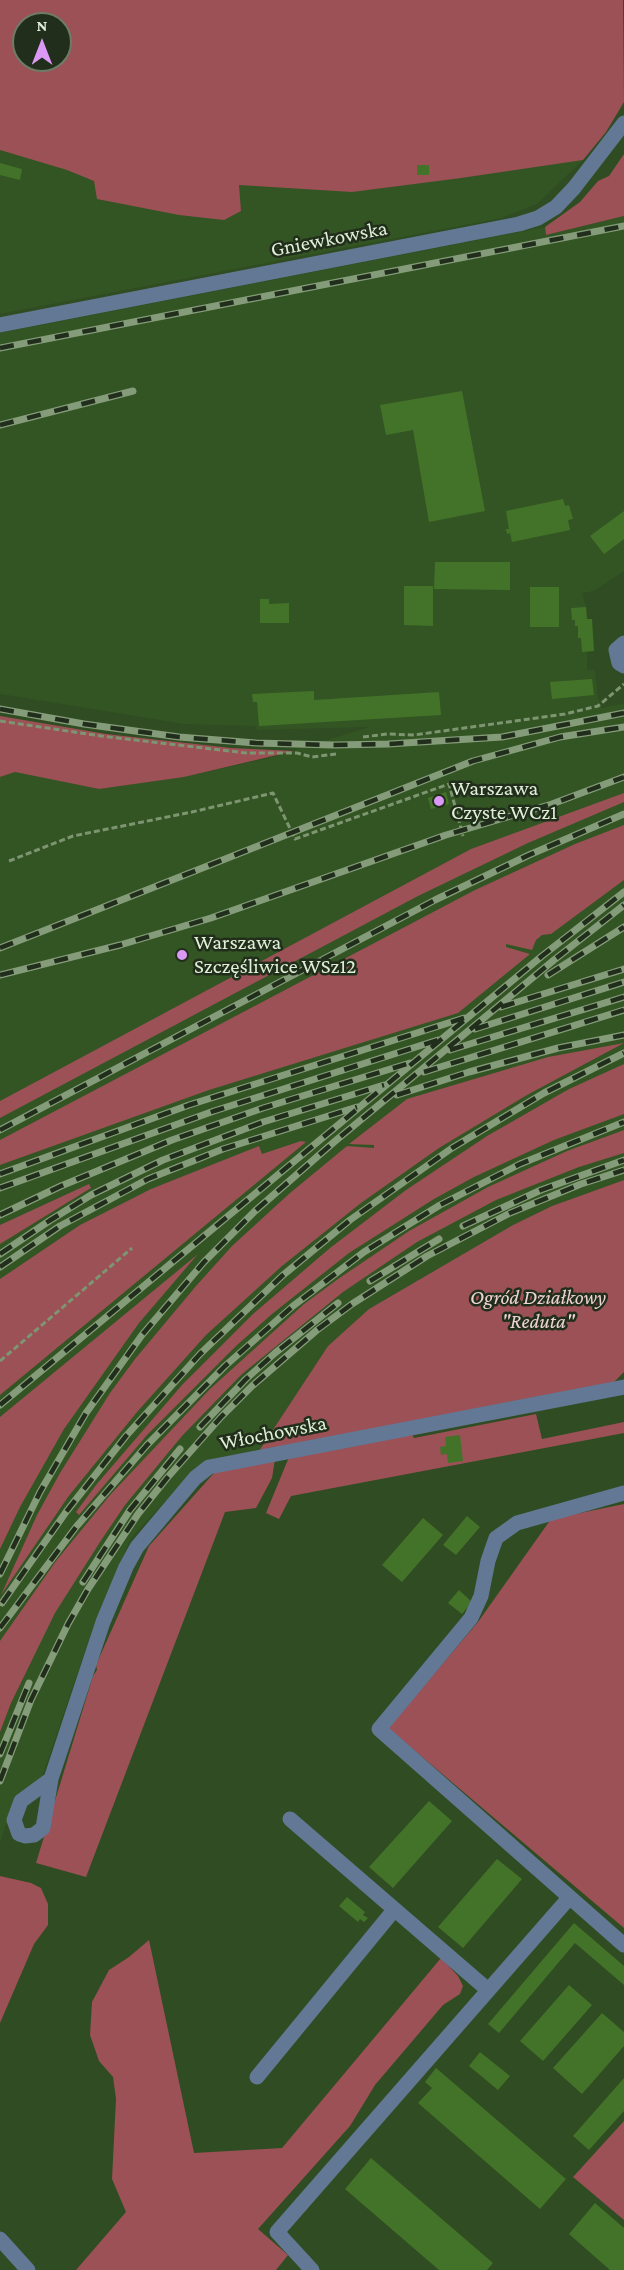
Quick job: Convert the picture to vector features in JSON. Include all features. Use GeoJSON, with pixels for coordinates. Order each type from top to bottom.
{"type":"FeatureCollection","features":[{"type":"Feature","properties":{"kind":"street","name":"Gniewkowska"},"geometry":{"type":"LineString","coordinates":[[0,325],[519,224],[538,218],[556,207],[574,188],[624,123]]}},
{"type":"Feature","properties":{"kind":"street"},"geometry":{"type":"LineString","coordinates":[[624,643],[616,650],[619,663],[624,666]]}},
{"type":"Feature","properties":{"kind":"street","name":"Włochowska"},"geometry":{"type":"LineString","coordinates":[[51,1779],[102,1622],[126,1567],[137,1547],[195,1479],[209,1467],[624,1388]]}},
{"type":"Feature","properties":{"kind":"street"},"geometry":{"type":"LineString","coordinates":[[624,1493],[518,1523],[496,1538],[488,1561],[481,1596],[471,1618],[379,1729],[624,1945]]}},
{"type":"Feature","properties":{"kind":"street"},"geometry":{"type":"LineString","coordinates":[[290,1819],[488,1990]]}},
{"type":"Feature","properties":{"kind":"street"},"geometry":{"type":"LineString","coordinates":[[307,2268],[277,2232],[569,1898]]}},
{"type":"Feature","properties":{"kind":"street"},"geometry":{"type":"LineString","coordinates":[[257,2077],[394,1910]]}},
{"type":"Feature","properties":{"kind":"street"},"geometry":{"type":"LineString","coordinates":[[0,2239],[28,2270]]}},
{"type":"Feature","properties":{"kind":"path"},"geometry":{"type":"LineString","coordinates":[[363,737],[387,734],[414,735],[565,714],[598,706],[624,684]]}},
{"type":"Feature","properties":{"kind":"path"},"geometry":{"type":"LineString","coordinates":[[0,721],[101,736],[246,753],[297,753],[312,757],[336,754]]}},
{"type":"Feature","properties":{"kind":"path"},"geometry":{"type":"LineString","coordinates":[[9,861],[73,836],[273,793],[296,839],[449,784],[463,836]]}},
{"type":"Feature","properties":{"kind":"path"},"geometry":{"type":"LineString","coordinates":[[0,1361],[132,1248]]}},
{"type":"Feature","properties":{"kind":"shaded area"},"geometry":{"type":"Polygon","coordinates":[[[0,0],[55,12],[12,12],[12,72],[72,72],[72,16],[606,132],[583,160],[537,204],[501,218],[0,314],[0,0]]]}},
{"type":"Feature","properties":{"kind":"shaded area"},"geometry":{"type":"Polygon","coordinates":[[[624,216],[624,571],[594,591],[582,593],[587,619],[592,619],[594,651],[587,652],[587,670],[595,670],[598,698],[602,708],[624,703],[624,1180],[552,1206],[513,1225],[369,1309],[328,1346],[259,1451],[215,1458],[195,1470],[131,1538],[93,1628],[42,1777],[11,1809],[0,1843],[0,777],[15,772],[99,789],[184,777],[269,758],[369,727],[257,730],[256,726],[184,724],[0,694],[0,333],[545,227],[546,235],[624,216]]]}},
{"type":"Feature","properties":{"kind":"green space"},"geometry":{"type":"Polygon","coordinates":[[[0,0],[623,0],[624,102],[606,132],[583,160],[352,192],[239,185],[241,211],[224,220],[179,215],[97,199],[94,181],[67,170],[0,150],[0,0]]]}},
{"type":"Feature","properties":{"kind":"green space"},"geometry":{"type":"Polygon","coordinates":[[[624,154],[624,216],[546,235],[545,227],[580,202],[598,181],[609,176],[624,154]]]}},
{"type":"Feature","properties":{"kind":"green space"},"geometry":{"type":"Polygon","coordinates":[[[0,716],[106,734],[231,748],[294,751],[184,777],[99,789],[15,772],[0,777],[0,716]]]}},
{"type":"Feature","properties":{"kind":"green space"},"geometry":{"type":"Polygon","coordinates":[[[624,793],[624,802],[528,843],[418,896],[0,1118],[0,1101],[471,849],[624,793]]]}},
{"type":"Feature","properties":{"kind":"green space"},"geometry":{"type":"Polygon","coordinates":[[[624,825],[624,880],[551,934],[542,935],[536,940],[532,950],[506,944],[506,947],[530,954],[458,1013],[209,1090],[0,1165],[0,1140],[475,890],[575,844],[624,825]]]}},
{"type":"Feature","properties":{"kind":"green space"},"geometry":{"type":"Polygon","coordinates":[[[624,1043],[527,1095],[439,1148],[361,1203],[282,1266],[206,1335],[137,1412],[68,1497],[1,1595],[37,1515],[60,1473],[110,1393],[135,1359],[232,1246],[290,1193],[347,1146],[374,1148],[374,1145],[349,1144],[407,1099],[548,1057],[624,1043]]]}},
{"type":"Feature","properties":{"kind":"green space"},"geometry":{"type":"Polygon","coordinates":[[[624,1064],[624,1114],[554,1140],[474,1177],[434,1199],[349,1253],[272,1314],[236,1346],[147,1435],[79,1515],[76,1512],[96,1485],[182,1385],[253,1314],[330,1248],[406,1190],[487,1136],[569,1089],[624,1064]]]}},
{"type":"Feature","properties":{"kind":"green space"},"geometry":{"type":"Polygon","coordinates":[[[624,1130],[624,1153],[579,1167],[496,1200],[417,1242],[343,1292],[242,1374],[182,1436],[125,1505],[55,1613],[11,1703],[0,1732],[0,1641],[56,1561],[110,1495],[210,1389],[304,1304],[409,1231],[488,1187],[567,1151],[624,1130]]]}},
{"type":"Feature","properties":{"kind":"green space"},"geometry":{"type":"Polygon","coordinates":[[[301,1141],[306,1142],[0,1395],[0,1279],[80,1225],[151,1189],[259,1146],[262,1154],[301,1141]]]}},
{"type":"Feature","properties":{"kind":"green space","name":"Ogród Działkowy \"Reduta\""},"geometry":{"type":"Polygon","coordinates":[[[624,1180],[624,1372],[614,1382],[259,1451],[328,1346],[369,1309],[513,1225],[552,1206],[624,1180]]]}},
{"type":"Feature","properties":{"kind":"green space"},"geometry":{"type":"Polygon","coordinates":[[[89,1184],[91,1188],[0,1244],[0,1225],[89,1184]]]}},
{"type":"Feature","properties":{"kind":"green space"},"geometry":{"type":"Polygon","coordinates":[[[198,1254],[139,1323],[64,1429],[20,1507],[0,1549],[0,1417],[198,1254]]]}},
{"type":"Feature","properties":{"kind":"green space"},"geometry":{"type":"Polygon","coordinates":[[[536,1414],[542,1439],[624,1422],[624,1433],[291,1496],[279,1519],[266,1513],[289,1457],[412,1434],[414,1438],[536,1414]]]}},
{"type":"Feature","properties":{"kind":"green space"},"geometry":{"type":"Polygon","coordinates":[[[275,1459],[272,1478],[256,1508],[225,1512],[86,1877],[36,1863],[93,1676],[97,1670],[96,1665],[149,1546],[214,1473],[275,1459]]]}},
{"type":"Feature","properties":{"kind":"green space"},"geometry":{"type":"Polygon","coordinates":[[[624,1504],[624,1928],[388,1728],[478,1622],[551,1519],[624,1504]]]}},
{"type":"Feature","properties":{"kind":"green space"},"geometry":{"type":"Polygon","coordinates":[[[0,1876],[31,1883],[41,1888],[48,1904],[48,1925],[34,1944],[0,2023],[0,1876]]]}},
{"type":"Feature","properties":{"kind":"green space"},"geometry":{"type":"Polygon","coordinates":[[[149,1940],[194,2153],[282,2148],[441,1958],[458,1976],[463,1986],[460,1994],[443,2005],[375,2085],[350,2126],[258,2229],[288,2255],[276,2270],[76,2270],[126,2212],[112,2179],[116,2099],[113,2077],[99,2061],[90,2035],[92,2002],[109,1970],[149,1940]]]}},
{"type":"Feature","properties":{"kind":"green space"},"geometry":{"type":"Polygon","coordinates":[[[624,2121],[624,2220],[573,2177],[624,2121]]]}},
{"type":"Feature","properties":{"kind":"building"},"geometry":{"type":"Polygon","coordinates":[[[0,163],[22,169],[20,180],[0,175],[0,163]]]}},
{"type":"Feature","properties":{"kind":"building"},"geometry":{"type":"Polygon","coordinates":[[[417,165],[429,165],[429,175],[417,175],[417,165]]]}},
{"type":"Feature","properties":{"kind":"building"},"geometry":{"type":"Polygon","coordinates":[[[462,391],[485,511],[429,522],[413,430],[386,435],[380,405],[462,391]]]}},
{"type":"Feature","properties":{"kind":"building"},"geometry":{"type":"Polygon","coordinates":[[[563,499],[565,506],[569,505],[573,519],[568,520],[570,530],[512,542],[510,533],[507,534],[506,529],[509,529],[506,511],[563,499]]]}},
{"type":"Feature","properties":{"kind":"building"},"geometry":{"type":"Polygon","coordinates":[[[624,511],[624,539],[604,554],[590,536],[624,511]]]}},
{"type":"Feature","properties":{"kind":"building"},"geometry":{"type":"Polygon","coordinates":[[[435,562],[510,562],[510,590],[434,589],[435,562]]]}},
{"type":"Feature","properties":{"kind":"building"},"geometry":{"type":"Polygon","coordinates":[[[404,586],[433,586],[433,626],[404,625],[404,586]]]}},
{"type":"Feature","properties":{"kind":"building"},"geometry":{"type":"Polygon","coordinates":[[[530,587],[559,587],[559,627],[530,627],[530,587]]]}},
{"type":"Feature","properties":{"kind":"building"},"geometry":{"type":"Polygon","coordinates":[[[260,599],[269,599],[269,604],[289,603],[289,623],[260,623],[260,599]]]}},
{"type":"Feature","properties":{"kind":"building"},"geometry":{"type":"Polygon","coordinates":[[[586,607],[587,619],[592,619],[594,651],[582,652],[581,638],[578,638],[578,626],[575,626],[575,620],[572,620],[571,608],[586,607]]]}},
{"type":"Feature","properties":{"kind":"building"},"geometry":{"type":"Polygon","coordinates":[[[592,679],[594,695],[552,699],[550,682],[592,679]]]}},
{"type":"Feature","properties":{"kind":"building"},"geometry":{"type":"Polygon","coordinates":[[[314,691],[314,700],[439,692],[441,715],[259,726],[257,702],[253,702],[252,694],[314,691]]]}},
{"type":"Feature","properties":{"kind":"building","name":"Warszawa Czyste WCz1"},"geometry":{"type":"Polygon","coordinates":[[[446,792],[449,804],[431,809],[428,798],[446,792]]]}},
{"type":"Feature","properties":{"kind":"building"},"geometry":{"type":"Polygon","coordinates":[[[460,1435],[463,1461],[448,1463],[447,1454],[441,1455],[440,1447],[446,1446],[445,1437],[460,1435]]]}},
{"type":"Feature","properties":{"kind":"building"},"geometry":{"type":"Polygon","coordinates":[[[467,1516],[480,1527],[456,1555],[443,1545],[467,1516]]]}},
{"type":"Feature","properties":{"kind":"building"},"geometry":{"type":"Polygon","coordinates":[[[423,1518],[443,1535],[402,1582],[382,1565],[423,1518]]]}},
{"type":"Feature","properties":{"kind":"building"},"geometry":{"type":"Polygon","coordinates":[[[459,1590],[472,1602],[462,1614],[448,1603],[459,1590]]]}},
{"type":"Feature","properties":{"kind":"building"},"geometry":{"type":"Polygon","coordinates":[[[429,1801],[452,1821],[393,1888],[369,1867],[429,1801]]]}},
{"type":"Feature","properties":{"kind":"building"},"geometry":{"type":"Polygon","coordinates":[[[497,1859],[522,1879],[463,1948],[438,1927],[497,1859]]]}},
{"type":"Feature","properties":{"kind":"building"},"geometry":{"type":"Polygon","coordinates":[[[347,1897],[365,1912],[363,1915],[368,1918],[364,1922],[360,1919],[358,1922],[339,1906],[347,1897]]]}},
{"type":"Feature","properties":{"kind":"building"},"geometry":{"type":"Polygon","coordinates":[[[574,1923],[624,1966],[624,1985],[575,1943],[499,2033],[488,2024],[574,1923]]]}},
{"type":"Feature","properties":{"kind":"building"},"geometry":{"type":"Polygon","coordinates":[[[569,1985],[592,2005],[543,2061],[520,2041],[569,1985]]]}},
{"type":"Feature","properties":{"kind":"building"},"geometry":{"type":"Polygon","coordinates":[[[602,2013],[624,2032],[624,2046],[582,2094],[553,2068],[602,2013]]]}},
{"type":"Feature","properties":{"kind":"building"},"geometry":{"type":"Polygon","coordinates":[[[480,2052],[510,2076],[498,2090],[469,2066],[480,2052]]]}},
{"type":"Feature","properties":{"kind":"building"},"geometry":{"type":"Polygon","coordinates":[[[436,2068],[566,2179],[540,2209],[418,2103],[432,2088],[425,2082],[436,2068]]]}},
{"type":"Feature","properties":{"kind":"building"},"geometry":{"type":"Polygon","coordinates":[[[624,2078],[624,2111],[589,2150],[573,2136],[624,2078]]]}},
{"type":"Feature","properties":{"kind":"building"},"geometry":{"type":"Polygon","coordinates":[[[371,2158],[493,2263],[487,2270],[439,2270],[345,2189],[371,2158]]]}},
{"type":"Feature","properties":{"kind":"building"},"geometry":{"type":"Polygon","coordinates":[[[595,2203],[624,2228],[624,2270],[610,2270],[569,2234],[595,2203]]]}},
{"type":"Feature","properties":{"kind":"railway"},"geometry":{"type":"LineString","coordinates":[[0,348],[624,226]]}},
{"type":"Feature","properties":{"kind":"railway"},"geometry":{"type":"LineString","coordinates":[[0,425],[133,391]]}},
{"type":"Feature","properties":{"kind":"railway"},"geometry":{"type":"LineString","coordinates":[[0,709],[84,724],[179,737],[256,743],[334,745],[502,737],[624,713]]}},
{"type":"Feature","properties":{"kind":"railway"},"geometry":{"type":"LineString","coordinates":[[0,948],[473,761],[560,737],[624,727]]}},
{"type":"Feature","properties":{"kind":"railway"},"geometry":{"type":"LineString","coordinates":[[0,975],[120,945],[211,918],[446,835],[552,804],[624,777]]}},
{"type":"Feature","properties":{"kind":"railway"},"geometry":{"type":"LineString","coordinates":[[0,1130],[435,900],[529,855],[624,814]]}},
{"type":"Feature","properties":{"kind":"railway"},"geometry":{"type":"LineString","coordinates":[[0,1405],[542,956],[624,892]]}},
{"type":"Feature","properties":{"kind":"railway"},"geometry":{"type":"LineString","coordinates":[[0,1574],[40,1492],[86,1413],[142,1335],[204,1262],[255,1211],[334,1142],[624,905]]}},
{"type":"Feature","properties":{"kind":"railway"},"geometry":{"type":"LineString","coordinates":[[548,975],[624,927]]}},
{"type":"Feature","properties":{"kind":"railway"},"geometry":{"type":"LineString","coordinates":[[501,1007],[624,969]]}},
{"type":"Feature","properties":{"kind":"railway"},"geometry":{"type":"LineString","coordinates":[[475,1029],[624,982]]}},
{"type":"Feature","properties":{"kind":"railway"},"geometry":{"type":"LineString","coordinates":[[450,1050],[624,997]]}},
{"type":"Feature","properties":{"kind":"railway"},"geometry":{"type":"LineString","coordinates":[[424,1072],[624,1010]]}},
{"type":"Feature","properties":{"kind":"railway"},"geometry":{"type":"LineString","coordinates":[[0,1174],[189,1105],[464,1018]]}},
{"type":"Feature","properties":{"kind":"railway"},"geometry":{"type":"LineString","coordinates":[[397,1095],[469,1072],[558,1048],[624,1035]]}},
{"type":"Feature","properties":{"kind":"railway"},"geometry":{"type":"LineString","coordinates":[[0,1188],[214,1111],[438,1040]]}},
{"type":"Feature","properties":{"kind":"railway"},"geometry":{"type":"LineString","coordinates":[[2,1603],[66,1512],[126,1436],[200,1354],[282,1276],[350,1220],[452,1148],[544,1093],[624,1053]]}},
{"type":"Feature","properties":{"kind":"railway"},"geometry":{"type":"LineString","coordinates":[[0,1215],[61,1186],[172,1140],[263,1108],[410,1063]]}},
{"type":"Feature","properties":{"kind":"railway"},"geometry":{"type":"LineString","coordinates":[[0,1254],[91,1195],[163,1160],[263,1122],[384,1085]]}},
{"type":"Feature","properties":{"kind":"railway"},"geometry":{"type":"LineString","coordinates":[[0,1267],[60,1226],[148,1179],[223,1149],[357,1107]]}},
{"type":"Feature","properties":{"kind":"railway"},"geometry":{"type":"LineString","coordinates":[[0,1628],[76,1527],[147,1445],[225,1366],[293,1306],[364,1252],[440,1205],[520,1164],[624,1122]]}},
{"type":"Feature","properties":{"kind":"railway"},"geometry":{"type":"LineString","coordinates":[[463,1226],[541,1190],[624,1160]]}},
{"type":"Feature","properties":{"kind":"railway"},"geometry":{"type":"LineString","coordinates":[[0,1781],[31,1700],[68,1624],[88,1589],[138,1514],[167,1478],[252,1386],[317,1330],[352,1304],[427,1256],[510,1213],[581,1184],[624,1170]]}},
{"type":"Feature","properties":{"kind":"railway"},"geometry":{"type":"LineString","coordinates":[[370,1281],[439,1239]]}},
{"type":"Feature","properties":{"kind":"railway"},"geometry":{"type":"LineString","coordinates":[[200,1427],[246,1379],[338,1303]]}},
{"type":"Feature","properties":{"kind":"railway"},"geometry":{"type":"LineString","coordinates":[[83,1582],[130,1510],[180,1449]]}},
{"type":"Feature","properties":{"kind":"railway"},"geometry":{"type":"LineString","coordinates":[[0,1754],[29,1683]]}},
{"type":"Feature","properties":{"kind":"place","name":"Warszawa Czyste WCz1"},"geometry":{"type":"Point","coordinates":[439,801]}},
{"type":"Feature","properties":{"kind":"place","name":"Warszawa Szczęśliwice WSz12"},"geometry":{"type":"Point","coordinates":[182,955]}}]}
